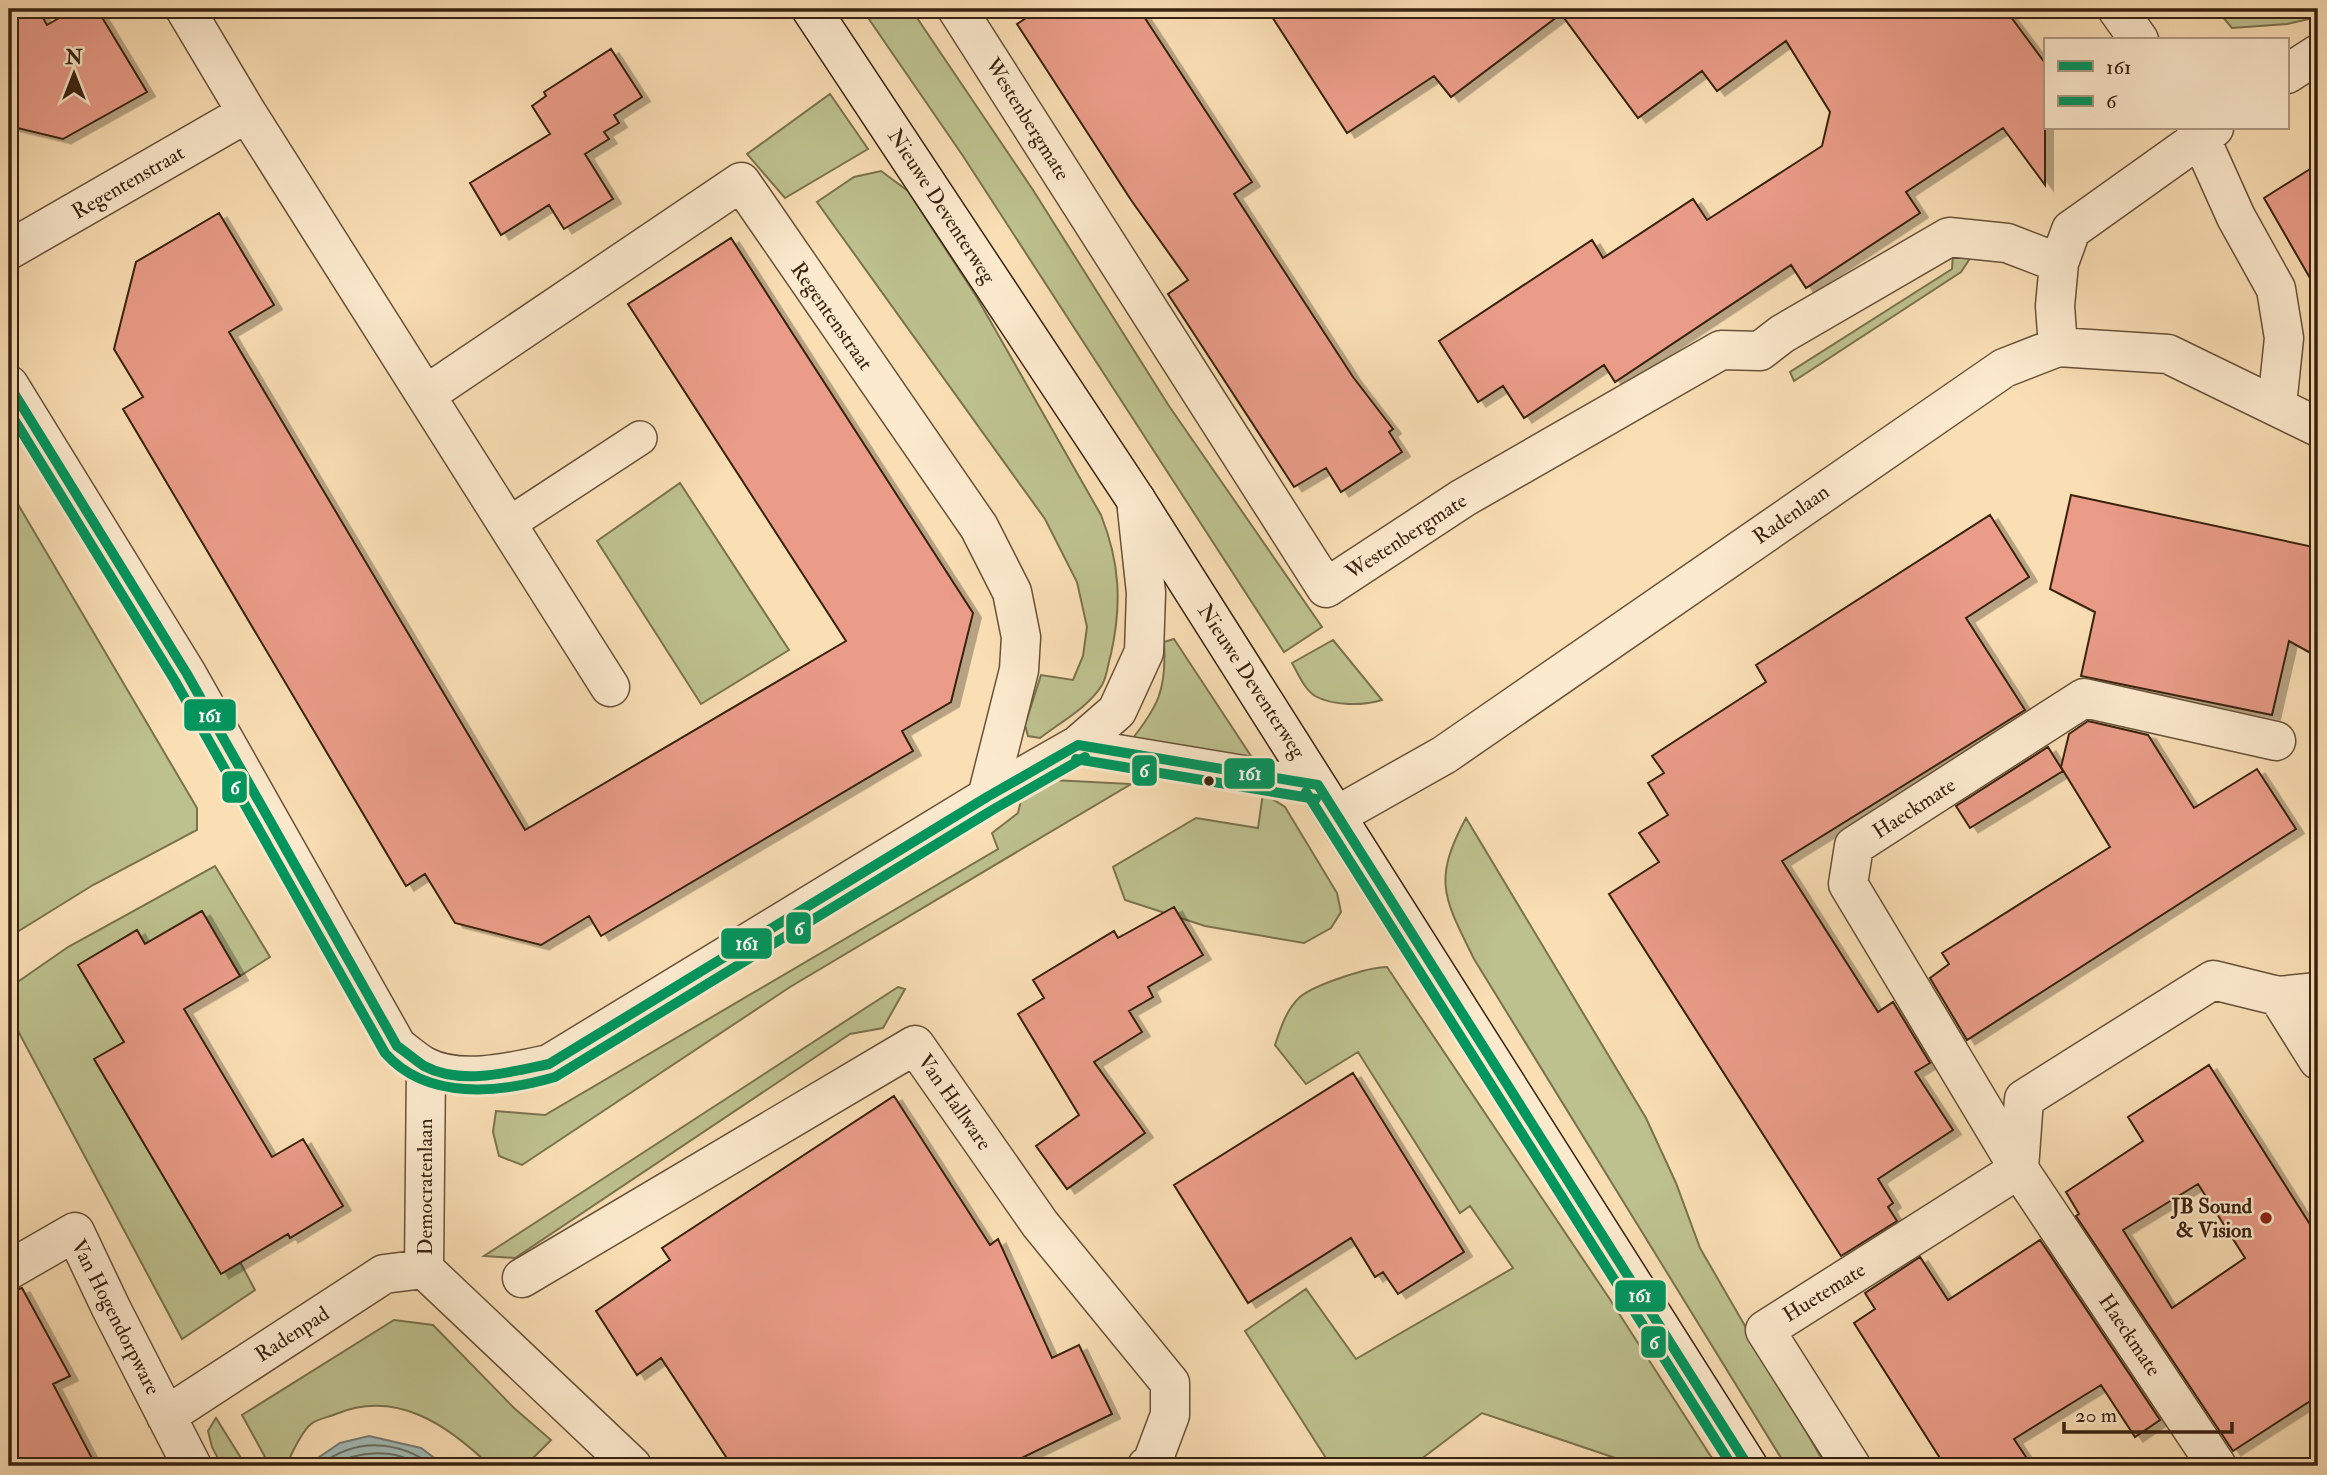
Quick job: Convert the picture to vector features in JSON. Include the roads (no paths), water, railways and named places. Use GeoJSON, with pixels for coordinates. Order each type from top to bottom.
{"type":"FeatureCollection","features":[{"type":"Feature","properties":{"kind":"street"},"geometry":{"type":"LineString","coordinates":[[185,9],[247,113],[610,687]]}},
{"type":"Feature","properties":{"kind":"street","name":"Nieuwe Deventerweg"},"geometry":{"type":"LineString","coordinates":[[811,9],[1136,500],[1748,1466]]}},
{"type":"Feature","properties":{"kind":"street","name":"Westenbergmate"},"geometry":{"type":"LineString","coordinates":[[957,9],[1326,588],[1463,498],[1721,350],[1760,351],[1782,334],[1949,237],[2007,243],[2059,263]]}},
{"type":"Feature","properties":{"kind":"street"},"geometry":{"type":"LineString","coordinates":[[2117,9],[2138,38]]}},
{"type":"Feature","properties":{"kind":"street"},"geometry":{"type":"LineString","coordinates":[[2288,73],[2318,54]]}},
{"type":"Feature","properties":{"kind":"street","name":"Regentenstraat"},"geometry":{"type":"LineString","coordinates":[[9,250],[247,113]]}},
{"type":"Feature","properties":{"kind":"street"},"geometry":{"type":"LineString","coordinates":[[2058,347],[2055,306],[2059,263],[2071,230],[2204,131],[2236,217],[2276,289],[2284,338],[2277,405]]}},
{"type":"Feature","properties":{"kind":"street","name":"Regentenstraat"},"geometry":{"type":"LineString","coordinates":[[427,394],[741,182],[979,527],[1012,592],[1021,637],[1019,670],[987,797]]}},
{"type":"Feature","properties":{"kind":"street","name":"Radenlaan"},"geometry":{"type":"LineString","coordinates":[[1327,800],[1444,755],[2004,368],[2058,347],[2168,354],[2318,427]]}},
{"type":"Feature","properties":{"kind":"street"},"geometry":{"type":"LineString","coordinates":[[9,385],[194,686],[397,1046],[426,1067],[489,1076],[549,1064],[987,797],[1078,745],[1117,711],[1144,652],[1146,593],[1136,500]]}},
{"type":"Feature","properties":{"kind":"street","name":"Haeckmate"},"geometry":{"type":"LineString","coordinates":[[2217,1466],[2019,1169],[1848,884],[1854,846],[2084,698],[2276,741]]}},
{"type":"Feature","properties":{"kind":"street"},"geometry":{"type":"LineString","coordinates":[[2019,1169],[2024,1099],[2213,980],[2278,996],[2318,992]]}},
{"type":"Feature","properties":{"kind":"street"},"geometry":{"type":"LineString","coordinates":[[2278,996],[2318,1060]]}},
{"type":"Feature","properties":{"kind":"street","name":"Van Hallware"},"geometry":{"type":"LineString","coordinates":[[523,1278],[915,1045],[1040,1224],[1170,1383],[1170,1415],[1152,1464],[1147,1466]]}},
{"type":"Feature","properties":{"kind":"street","name":"Democratenlaan"},"geometry":{"type":"LineString","coordinates":[[424,1269],[426,1067]]}},
{"type":"Feature","properties":{"kind":"street","name":"Huetemate"},"geometry":{"type":"LineString","coordinates":[[1851,1466],[1765,1330],[2019,1169]]}},
{"type":"Feature","properties":{"kind":"street","name":"Van Hogendorpware"},"geometry":{"type":"LineString","coordinates":[[9,1270],[75,1231],[192,1466]]}},
{"type":"Feature","properties":{"kind":"street"},"geometry":{"type":"LineString","coordinates":[[424,1269],[632,1466]]}},
{"type":"Feature","properties":{"kind":"street","name":"Radenpad"},"geometry":{"type":"LineString","coordinates":[[166,1416],[384,1274],[424,1269]]}},
{"type":"Feature","properties":{"kind":"lane"},"geometry":{"type":"LineString","coordinates":[[507,525],[639,438]]}},
{"type":"Feature","properties":{"kind":"lane"},"geometry":{"type":"LineString","coordinates":[[1078,745],[1327,800]]}},
{"type":"Feature","properties":{"kind":"water"},"geometry":{"type":"Polygon","coordinates":[[[369,1436],[421,1448],[445,1466],[312,1466],[312,1462],[340,1443],[369,1436]]]}},
{"type":"Feature","properties":{"kind":"place","name":"JB Sound & Vision"},"geometry":{"type":"Point","coordinates":[2266,1218]}}]}
